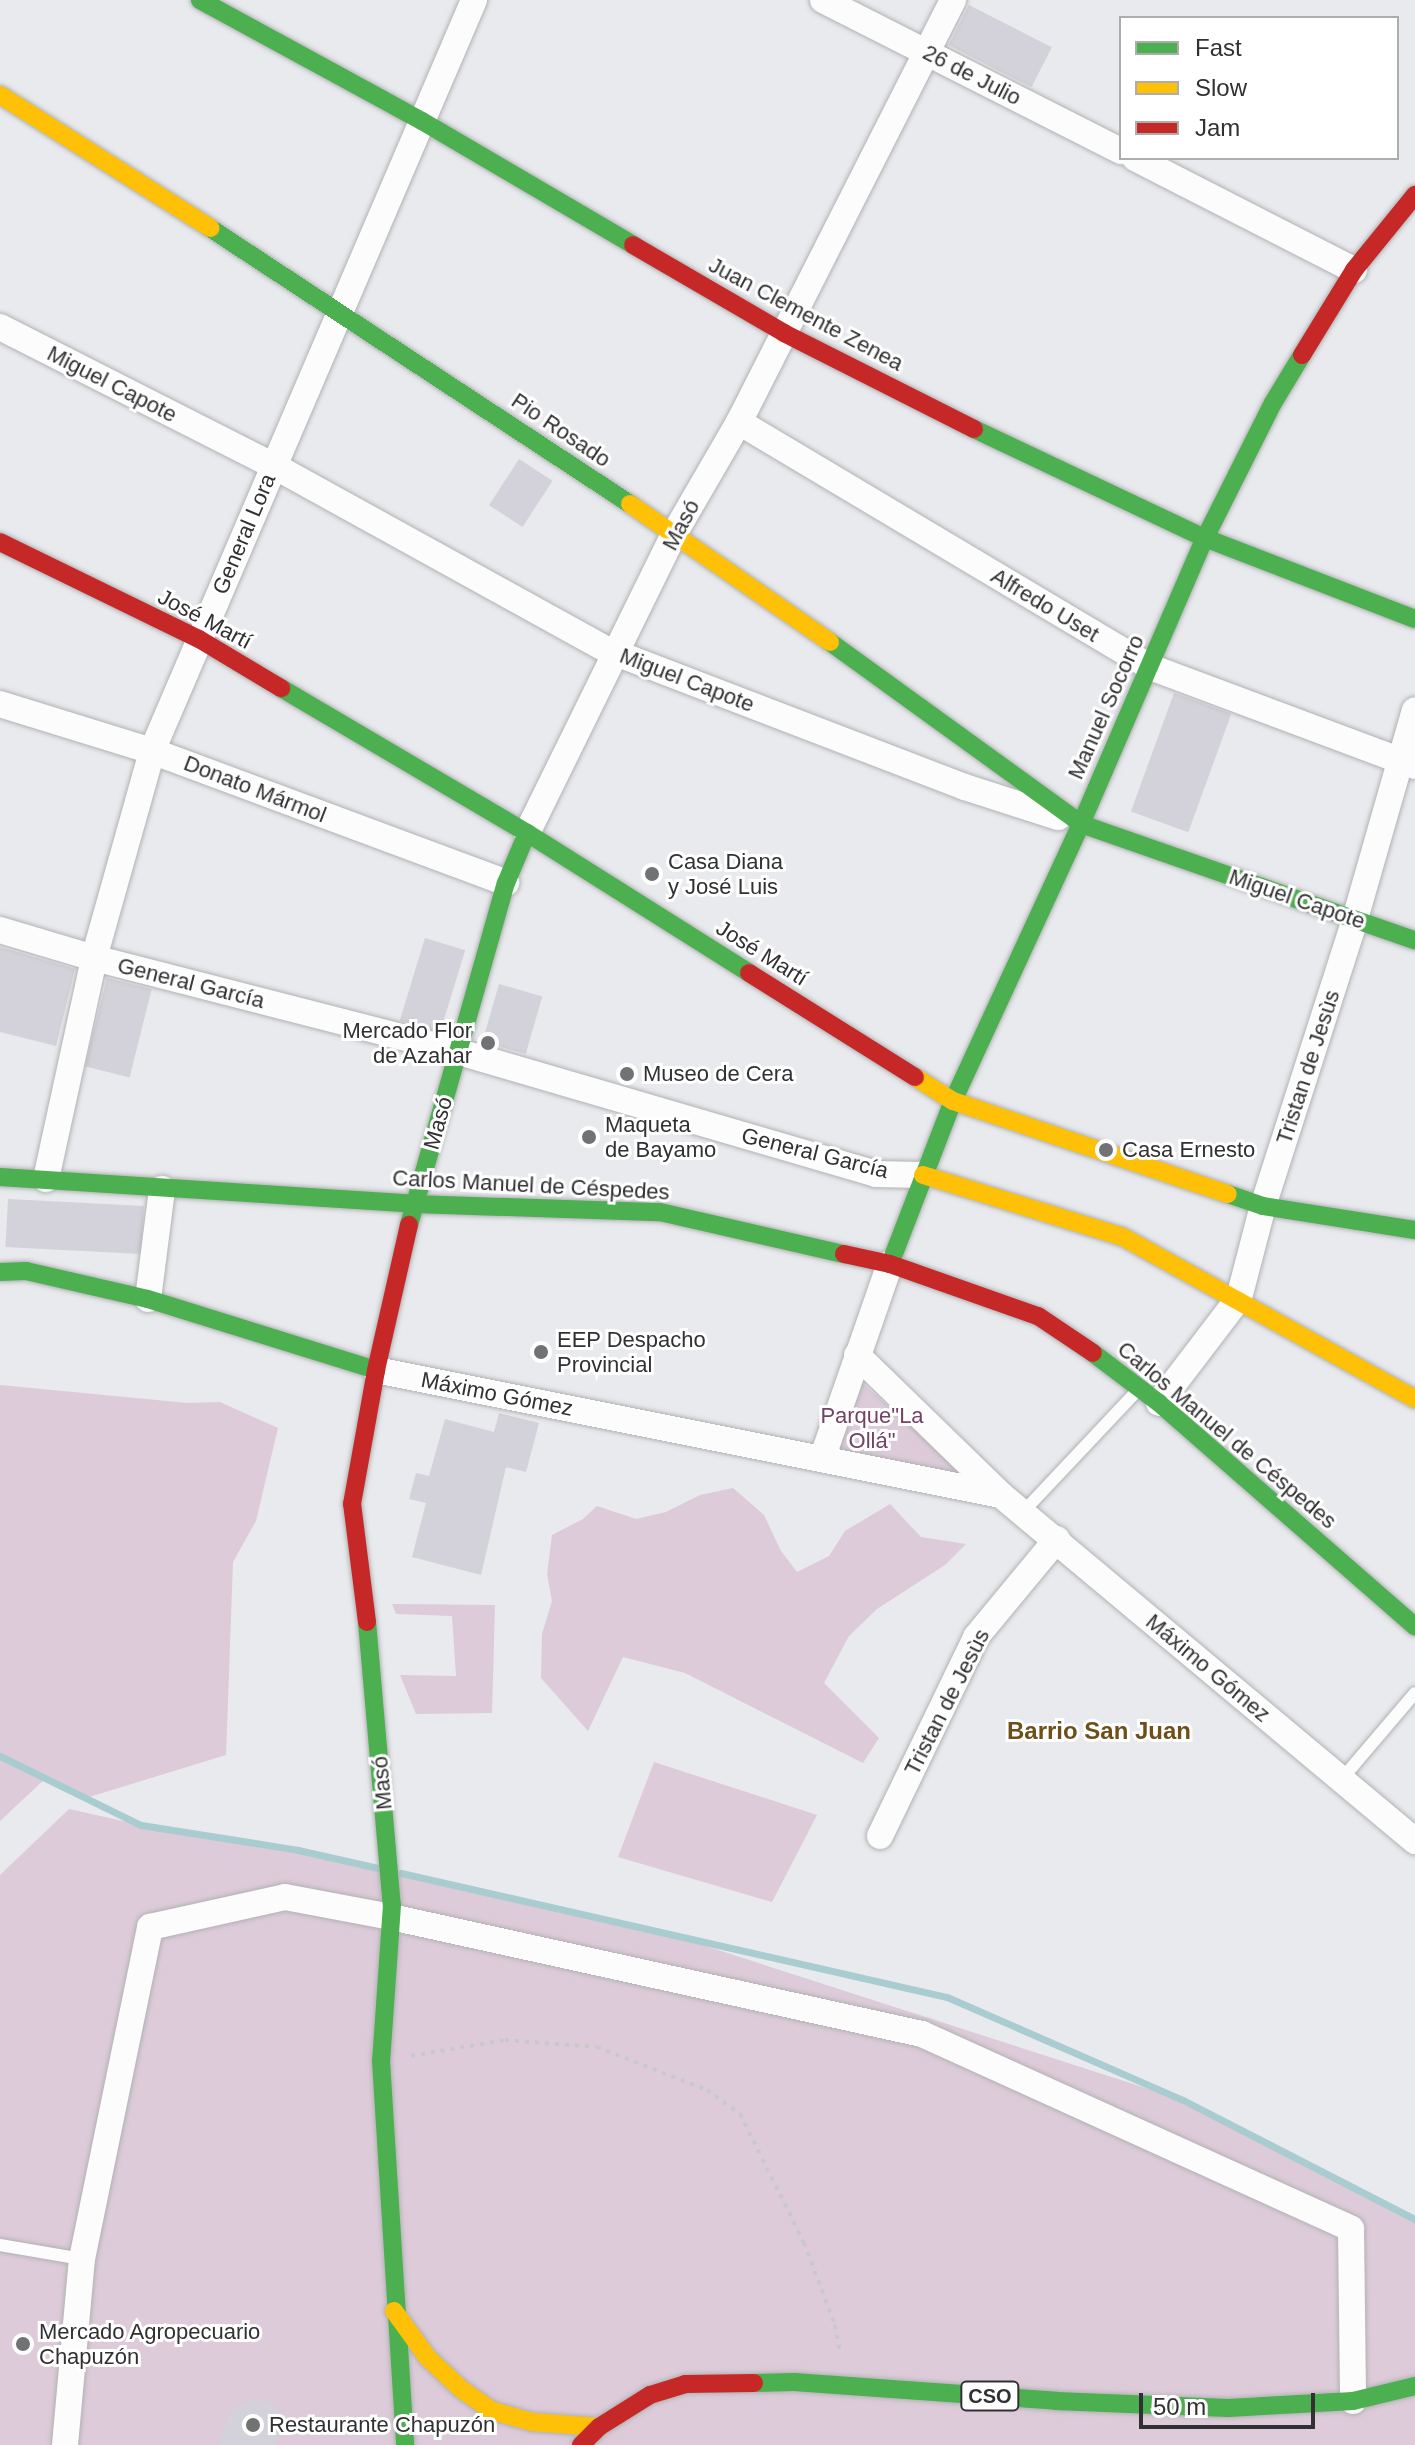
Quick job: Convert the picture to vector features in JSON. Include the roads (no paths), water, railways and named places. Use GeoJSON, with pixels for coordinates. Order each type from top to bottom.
{"type":"FeatureCollection","features":[{"type":"Feature","properties":{"kind":"street","name":"Juan Clemente Zenea"},"geometry":{"type":"LineString","coordinates":[[200,0],[422,121],[784,333],[1045,465],[1205,538],[1415,619]]}},
{"type":"Feature","properties":{"kind":"street","name":"General Lora"},"geometry":{"type":"LineString","coordinates":[[46,1179],[94,958],[152,751],[474,0]]}},
{"type":"Feature","properties":{"kind":"street","name":"26 de Julio"},"geometry":{"type":"LineString","coordinates":[[823,0],[1119,150]]}},
{"type":"Feature","properties":{"kind":"street","name":"Masó"},"geometry":{"type":"LineString","coordinates":[[405,2445],[394,2311],[381,2061],[391,1911],[388,1856],[372,1666],[352,1504],[376,1370],[414,1204],[506,883],[527,833],[674,534],[739,422],[953,0]]}},
{"type":"Feature","properties":{"kind":"street","name":"Pio Rosado"},"geometry":{"type":"LineString","coordinates":[[0,95],[342,312],[674,534],[877,674],[1081,824]]}},
{"type":"Feature","properties":{"kind":"street"},"geometry":{"type":"LineString","coordinates":[[1139,160],[1354,270]]}},
{"type":"Feature","properties":{"kind":"street","name":"Manuel Socorro"},"geometry":{"type":"LineString","coordinates":[[890,1264],[953,1101],[1081,824],[1205,538],[1273,403],[1354,270],[1415,195]]}},
{"type":"Feature","properties":{"kind":"street","name":"Miguel Capote"},"geometry":{"type":"LineString","coordinates":[[0,327],[274,466],[617,653],[965,787],[1415,940]]}},
{"type":"Feature","properties":{"kind":"street","name":"Alfredo Uset"},"geometry":{"type":"LineString","coordinates":[[739,422],[1150,667],[1407,762]]}},
{"type":"Feature","properties":{"kind":"street","name":"José Martí"},"geometry":{"type":"LineString","coordinates":[[0,542],[199,639],[527,833],[953,1101],[1263,1206],[1415,1230]]}},
{"type":"Feature","properties":{"kind":"street","name":"Donato Mármol"},"geometry":{"type":"LineString","coordinates":[[0,704],[152,751],[506,883]]}},
{"type":"Feature","properties":{"kind":"street","name":"Tristan de Jesùs"},"geometry":{"type":"LineString","coordinates":[[1149,1396],[1239,1298],[1263,1206],[1407,762],[1415,710]]}},
{"type":"Feature","properties":{"kind":"street","name":"General García"},"geometry":{"type":"LineString","coordinates":[[0,930],[94,958],[459,1052],[876,1174],[923,1175],[1123,1237],[1239,1298],[1415,1399]]}},
{"type":"Feature","properties":{"kind":"street","name":"Carlos Manuel de Céspedes"},"geometry":{"type":"LineString","coordinates":[[0,1177],[414,1204],[660,1212],[890,1264],[1038,1316],[1149,1396],[1415,1626]]}},
{"type":"Feature","properties":{"kind":"street"},"geometry":{"type":"LineString","coordinates":[[148,1299],[162,1189]]}},
{"type":"Feature","properties":{"kind":"street"},"geometry":{"type":"LineString","coordinates":[[822,1459],[890,1264]]}},
{"type":"Feature","properties":{"kind":"street","name":"Máximo Gómez"},"geometry":{"type":"LineString","coordinates":[[0,1272],[26,1271],[148,1299],[376,1370],[1001,1495]]}},
{"type":"Feature","properties":{"kind":"street","name":"Máximo Gómez"},"geometry":{"type":"LineString","coordinates":[[857,1355],[1001,1495],[1415,1841]]}},
{"type":"Feature","properties":{"kind":"street","name":"Tristan de Jesùs"},"geometry":{"type":"LineString","coordinates":[[880,1836],[976,1637],[1057,1539]]}},
{"type":"Feature","properties":{"kind":"street"},"geometry":{"type":"LineString","coordinates":[[65,2445],[82,2259],[150,1927],[285,1897],[391,1911],[922,2034],[1351,2229],[1353,2401]]}},
{"type":"Feature","properties":{"kind":"street"},"geometry":{"type":"LineString","coordinates":[[394,2311],[428,2358],[461,2389],[493,2411],[532,2422],[599,2427]]}},
{"type":"Feature","properties":{"kind":"street","name":"CSO"},"geometry":{"type":"LineString","coordinates":[[581,2445],[599,2427],[650,2395],[685,2384],[794,2382],[1214,2407],[1353,2401],[1415,2386]]}},
{"type":"Feature","properties":{"kind":"lane","name":"Tristan de Jesùs"},"geometry":{"type":"LineString","coordinates":[[1023,1512],[1149,1396]]}},
{"type":"Feature","properties":{"kind":"lane"},"geometry":{"type":"LineString","coordinates":[[1341,1780],[1415,1693]]}},
{"type":"Feature","properties":{"kind":"lane"},"geometry":{"type":"LineString","coordinates":[[0,2245],[82,2259]]}},
{"type":"Feature","properties":{"kind":"waterway"},"geometry":{"type":"LineString","coordinates":[[0,1756],[141,1825],[298,1850],[378,1868]]}},
{"type":"Feature","properties":{"kind":"waterway"},"geometry":{"type":"LineString","coordinates":[[401,1873],[947,1997],[1183,2100],[1415,2219]]}},
{"type":"Feature","properties":{"kind":"place","name":"Casa Diana y José Luis"},"geometry":{"type":"Point","coordinates":[652,874]}},
{"type":"Feature","properties":{"kind":"place","name":"Mercado Flor de Azahar"},"geometry":{"type":"Point","coordinates":[488,1043]}},
{"type":"Feature","properties":{"kind":"place","name":"Museo de Cera"},"geometry":{"type":"Point","coordinates":[627,1074]}},
{"type":"Feature","properties":{"kind":"place","name":"Maqueta de Bayamo"},"geometry":{"type":"Point","coordinates":[589,1137]}},
{"type":"Feature","properties":{"kind":"place","name":"Casa Ernesto"},"geometry":{"type":"Point","coordinates":[1106,1150]}},
{"type":"Feature","properties":{"kind":"place","name":"EEP Despacho Provincial"},"geometry":{"type":"Point","coordinates":[541,1352]}},
{"type":"Feature","properties":{"kind":"place","name":"Mercado Agropecuario Chapuzón"},"geometry":{"type":"Point","coordinates":[23,2344]}},
{"type":"Feature","properties":{"kind":"place","name":"Restaurante Chapuzón"},"geometry":{"type":"Point","coordinates":[253,2425]}},
{"type":"Feature","properties":{"kind":"district","name":"Barrio San Juan"},"geometry":{"type":"Point","coordinates":[1099,1731]}},
{"type":"Feature","properties":{"kind":"park label","name":"Parque\"La Ollá\""},"geometry":{"type":"Point","coordinates":[872,1428]}}]}
